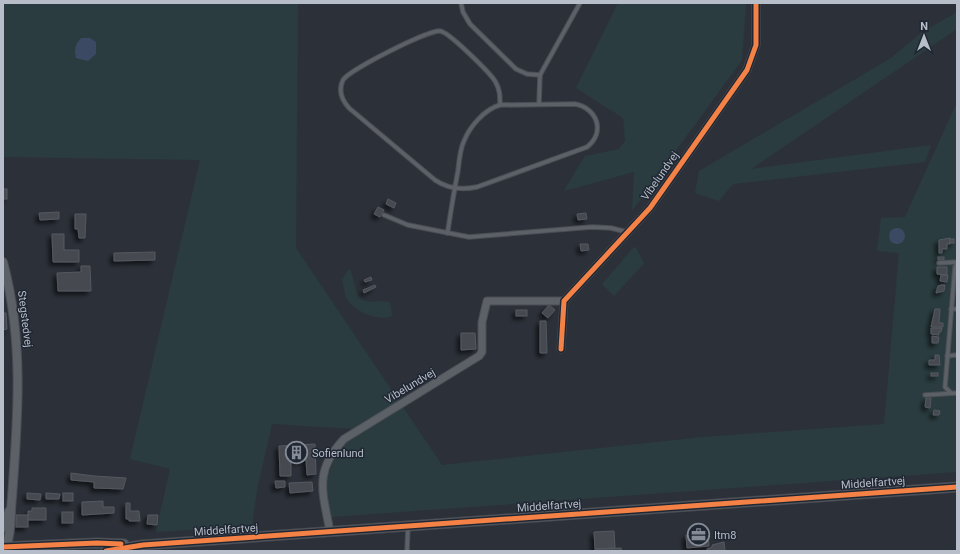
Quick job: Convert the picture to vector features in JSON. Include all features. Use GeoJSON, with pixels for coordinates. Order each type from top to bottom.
{"type":"FeatureCollection","features":[{"type":"Feature","properties":{"kind":"main road","name":"Middelfartvej"},"geometry":{"type":"LineString","coordinates":[[106,551],[143,545],[957,487]]}},
{"type":"Feature","properties":{"kind":"main road","name":"Middelfartvej"},"geometry":{"type":"LineString","coordinates":[[5,548],[97,543],[143,545]]}},
{"type":"Feature","properties":{"kind":"street","name":"Vibelundvej"},"geometry":{"type":"LineString","coordinates":[[330,532],[321,486],[327,461],[334,450],[344,439],[479,356],[482,352],[482,322],[487,301],[564,300],[650,208],[747,70],[756,44],[756,3]]}},
{"type":"Feature","properties":{"kind":"street","name":"Stegstedvej"},"geometry":{"type":"LineString","coordinates":[[3,262],[16,326],[19,363],[19,396],[11,526],[5,548]]}},
{"type":"Feature","properties":{"kind":"street"},"geometry":{"type":"LineString","coordinates":[[561,349],[564,300]]}},
{"type":"Feature","properties":{"kind":"street","name":"Stegstedvej"},"geometry":{"type":"LineString","coordinates":[[3,528],[12,499]]}},
{"type":"Feature","properties":{"kind":"lane"},"geometry":{"type":"LineString","coordinates":[[461,3],[463,12],[470,24],[516,69],[527,74],[540,75]]}},
{"type":"Feature","properties":{"kind":"lane"},"geometry":{"type":"LineString","coordinates":[[539,104],[540,75],[580,3]]}},
{"type":"Feature","properties":{"kind":"lane"},"geometry":{"type":"LineString","coordinates":[[447,233],[455,188],[463,141],[486,111],[492,107],[500,105],[575,104],[588,108],[593,113],[597,123],[594,140],[587,146],[477,187],[468,189],[455,188],[443,185],[435,180],[349,108],[341,95],[344,79],[359,67],[407,43],[428,33],[441,31],[452,37],[495,81],[500,90],[500,105]]}},
{"type":"Feature","properties":{"kind":"lane"},"geometry":{"type":"LineString","coordinates":[[384,215],[408,225],[476,237],[592,227],[611,228],[628,232]]}},
{"type":"Feature","properties":{"kind":"lane"},"geometry":{"type":"LineString","coordinates":[[939,263],[957,263],[955,267],[945,387],[951,393]]}},
{"type":"Feature","properties":{"kind":"lane"},"geometry":{"type":"LineString","coordinates":[[951,309],[957,309]]}},
{"type":"Feature","properties":{"kind":"lane"},"geometry":{"type":"LineString","coordinates":[[947,356],[957,356]]}},
{"type":"Feature","properties":{"kind":"lane"},"geometry":{"type":"LineString","coordinates":[[925,394],[957,392]]}},
{"type":"Feature","properties":{"kind":"lane"},"geometry":{"type":"LineString","coordinates":[[407,551],[408,526]]}},
{"type":"Feature","properties":{"kind":"shaded area"},"geometry":{"type":"Polygon","coordinates":[[[3,3],[298,3],[296,248],[442,465],[703,437],[884,424],[899,253],[877,251],[881,218],[905,217],[957,102],[957,472],[331,517],[326,481],[334,460],[347,442],[364,432],[356,429],[272,424],[257,490],[252,526],[156,532],[170,469],[130,459],[200,160],[3,157],[3,3]]]}},
{"type":"Feature","properties":{"kind":"shaded area"},"geometry":{"type":"Polygon","coordinates":[[[618,3],[746,3],[742,60],[632,211],[634,172],[564,191],[585,156],[619,149],[625,141],[623,118],[576,88],[618,3]]]}},
{"type":"Feature","properties":{"kind":"shaded area"},"geometry":{"type":"Polygon","coordinates":[[[957,12],[957,29],[751,169],[931,145],[925,162],[733,184],[719,201],[695,193],[699,171],[891,58],[921,33],[957,12]]]}},
{"type":"Feature","properties":{"kind":"shaded area"},"geometry":{"type":"Polygon","coordinates":[[[635,246],[644,263],[614,296],[602,284],[635,246]]]}},
{"type":"Feature","properties":{"kind":"shaded area"},"geometry":{"type":"Polygon","coordinates":[[[350,270],[356,291],[361,299],[368,302],[390,302],[392,316],[381,318],[367,314],[355,308],[350,303],[346,297],[342,280],[347,271],[350,270]]]}},
{"type":"Feature","properties":{"kind":"water"},"geometry":{"type":"Polygon","coordinates":[[[81,38],[90,38],[96,42],[96,54],[88,61],[76,58],[75,52],[77,43],[81,38]]]}},
{"type":"Feature","properties":{"kind":"water"},"geometry":{"type":"Polygon","coordinates":[[[894,228],[900,228],[905,233],[903,242],[900,244],[894,244],[889,239],[889,233],[894,228]]]}},
{"type":"Feature","properties":{"kind":"building"},"geometry":{"type":"Polygon","coordinates":[[[3,189],[7,189],[7,199],[3,199],[3,189]]]}},
{"type":"Feature","properties":{"kind":"building"},"geometry":{"type":"Polygon","coordinates":[[[388,199],[396,203],[394,208],[386,204],[388,199]]]}},
{"type":"Feature","properties":{"kind":"building"},"geometry":{"type":"Polygon","coordinates":[[[378,207],[384,210],[380,217],[374,214],[378,207]]]}},
{"type":"Feature","properties":{"kind":"building"},"geometry":{"type":"Polygon","coordinates":[[[59,212],[59,219],[40,220],[39,213],[59,212]]]}},
{"type":"Feature","properties":{"kind":"building"},"geometry":{"type":"Polygon","coordinates":[[[586,213],[587,219],[578,220],[577,214],[586,213]]]}},
{"type":"Feature","properties":{"kind":"building"},"geometry":{"type":"Polygon","coordinates":[[[75,214],[86,214],[85,238],[79,238],[78,229],[75,229],[75,214]]]}},
{"type":"Feature","properties":{"kind":"building"},"geometry":{"type":"Polygon","coordinates":[[[52,234],[64,234],[64,250],[79,250],[79,262],[53,262],[52,234]]]}},
{"type":"Feature","properties":{"kind":"building"},"geometry":{"type":"Polygon","coordinates":[[[950,238],[950,244],[947,244],[947,249],[942,249],[942,253],[939,253],[939,240],[950,238]]]}},
{"type":"Feature","properties":{"kind":"building"},"geometry":{"type":"Polygon","coordinates":[[[950,239],[954,239],[954,243],[950,243],[950,239]]]}},
{"type":"Feature","properties":{"kind":"building"},"geometry":{"type":"Polygon","coordinates":[[[580,244],[588,244],[589,250],[581,251],[580,244]]]}},
{"type":"Feature","properties":{"kind":"building"},"geometry":{"type":"Polygon","coordinates":[[[155,252],[155,260],[114,261],[114,253],[155,252]]]}},
{"type":"Feature","properties":{"kind":"building"},"geometry":{"type":"Polygon","coordinates":[[[938,257],[944,257],[944,260],[938,260],[938,257]]]}},
{"type":"Feature","properties":{"kind":"building"},"geometry":{"type":"Polygon","coordinates":[[[81,266],[90,266],[91,291],[58,291],[57,273],[81,272],[81,266]]]}},
{"type":"Feature","properties":{"kind":"building"},"geometry":{"type":"Polygon","coordinates":[[[937,267],[947,267],[947,275],[937,274],[937,267]]]}},
{"type":"Feature","properties":{"kind":"building"},"geometry":{"type":"Polygon","coordinates":[[[941,275],[948,275],[947,282],[940,281],[941,275]]]}},
{"type":"Feature","properties":{"kind":"building"},"geometry":{"type":"Polygon","coordinates":[[[371,277],[372,280],[365,282],[364,280],[371,277]]]}},
{"type":"Feature","properties":{"kind":"building"},"geometry":{"type":"Polygon","coordinates":[[[375,285],[376,287],[364,293],[363,290],[375,285]]]}},
{"type":"Feature","properties":{"kind":"building"},"geometry":{"type":"Polygon","coordinates":[[[945,285],[944,291],[936,293],[938,286],[945,285]]]}},
{"type":"Feature","properties":{"kind":"building"},"geometry":{"type":"Polygon","coordinates":[[[549,305],[555,310],[548,318],[542,313],[549,305]]]}},
{"type":"Feature","properties":{"kind":"building"},"geometry":{"type":"Polygon","coordinates":[[[935,309],[940,309],[939,323],[943,323],[943,327],[931,327],[935,309]]]}},
{"type":"Feature","properties":{"kind":"building"},"geometry":{"type":"Polygon","coordinates":[[[516,310],[527,310],[527,316],[516,316],[516,310]]]}},
{"type":"Feature","properties":{"kind":"building"},"geometry":{"type":"Polygon","coordinates":[[[3,313],[6,313],[7,329],[3,330],[3,313]]]}},
{"type":"Feature","properties":{"kind":"building"},"geometry":{"type":"Polygon","coordinates":[[[540,321],[546,321],[547,353],[540,353],[540,321]]]}},
{"type":"Feature","properties":{"kind":"building"},"geometry":{"type":"Polygon","coordinates":[[[931,328],[942,328],[939,335],[931,334],[931,328]]]}},
{"type":"Feature","properties":{"kind":"building"},"geometry":{"type":"Polygon","coordinates":[[[461,333],[475,333],[476,349],[461,350],[461,333]]]}},
{"type":"Feature","properties":{"kind":"building"},"geometry":{"type":"Polygon","coordinates":[[[932,336],[939,337],[938,343],[932,343],[932,336]]]}},
{"type":"Feature","properties":{"kind":"building"},"geometry":{"type":"Polygon","coordinates":[[[935,355],[939,355],[940,365],[929,365],[929,360],[935,360],[935,355]]]}},
{"type":"Feature","properties":{"kind":"building"},"geometry":{"type":"Polygon","coordinates":[[[931,373],[938,373],[938,376],[931,376],[931,373]]]}},
{"type":"Feature","properties":{"kind":"building"},"geometry":{"type":"Polygon","coordinates":[[[926,398],[931,398],[930,408],[925,407],[926,398]]]}},
{"type":"Feature","properties":{"kind":"building"},"geometry":{"type":"Polygon","coordinates":[[[934,410],[940,411],[939,415],[933,415],[934,410]]]}},
{"type":"Feature","properties":{"kind":"building","name":"Sofienlund"},"geometry":{"type":"Polygon","coordinates":[[[315,444],[316,474],[307,475],[306,460],[291,461],[291,476],[280,476],[279,446],[315,444]]]}},
{"type":"Feature","properties":{"kind":"building"},"geometry":{"type":"Polygon","coordinates":[[[71,473],[126,478],[123,489],[94,488],[94,482],[71,480],[71,473]]]}},
{"type":"Feature","properties":{"kind":"building"},"geometry":{"type":"Polygon","coordinates":[[[275,481],[285,481],[285,487],[276,488],[275,481]]]}},
{"type":"Feature","properties":{"kind":"building"},"geometry":{"type":"Polygon","coordinates":[[[312,482],[313,491],[290,493],[289,483],[312,482]]]}},
{"type":"Feature","properties":{"kind":"building"},"geometry":{"type":"Polygon","coordinates":[[[27,493],[41,494],[40,500],[27,499],[27,493]]]}},
{"type":"Feature","properties":{"kind":"building"},"geometry":{"type":"Polygon","coordinates":[[[46,493],[60,494],[59,499],[46,499],[46,493]]]}},
{"type":"Feature","properties":{"kind":"building"},"geometry":{"type":"Polygon","coordinates":[[[63,493],[73,493],[73,501],[63,501],[63,493]]]}},
{"type":"Feature","properties":{"kind":"building"},"geometry":{"type":"Polygon","coordinates":[[[103,501],[103,507],[114,507],[114,513],[82,515],[82,502],[103,501]]]}},
{"type":"Feature","properties":{"kind":"building"},"geometry":{"type":"Polygon","coordinates":[[[126,503],[130,503],[130,511],[139,511],[140,521],[129,521],[129,519],[126,519],[126,503]]]}},
{"type":"Feature","properties":{"kind":"building"},"geometry":{"type":"Polygon","coordinates":[[[32,508],[46,508],[46,520],[28,520],[28,511],[32,511],[32,508]]]}},
{"type":"Feature","properties":{"kind":"building"},"geometry":{"type":"Polygon","coordinates":[[[62,512],[73,512],[73,523],[62,523],[62,512]]]}},
{"type":"Feature","properties":{"kind":"building"},"geometry":{"type":"Polygon","coordinates":[[[16,515],[28,515],[28,527],[16,527],[16,515]]]}},
{"type":"Feature","properties":{"kind":"building"},"geometry":{"type":"Polygon","coordinates":[[[148,515],[158,515],[157,525],[147,524],[148,515]]]}},
{"type":"Feature","properties":{"kind":"building"},"geometry":{"type":"Polygon","coordinates":[[[614,531],[615,548],[595,549],[594,532],[614,531]]]}},
{"type":"Feature","properties":{"kind":"building"},"geometry":{"type":"Polygon","coordinates":[[[708,533],[709,546],[687,548],[686,535],[708,533]]]}},
{"type":"Feature","properties":{"kind":"building"},"geometry":{"type":"Polygon","coordinates":[[[724,542],[725,551],[707,551],[707,549],[712,547],[712,545],[724,542]]]}},
{"type":"Feature","properties":{"kind":"building"},"geometry":{"type":"Polygon","coordinates":[[[621,548],[622,551],[596,551],[595,549],[621,548]]]}},
{"type":"Feature","properties":{"kind":"cycle path"},"geometry":{"type":"LineString","coordinates":[[561,349],[564,301],[650,208],[747,70],[756,45],[756,3]]}},
{"type":"Feature","properties":{"kind":"cycle path"},"geometry":{"type":"LineString","coordinates":[[106,551],[143,545],[957,487]]}},
{"type":"Feature","properties":{"kind":"cycle path"},"geometry":{"type":"LineString","coordinates":[[3,547],[97,543],[121,544]]}},
{"type":"Feature","properties":{"kind":"place","name":"Sofienlund"},"geometry":{"type":"Point","coordinates":[297,453]}},
{"type":"Feature","properties":{"kind":"place","name":"Itm8"},"geometry":{"type":"Point","coordinates":[698,535]}}]}
